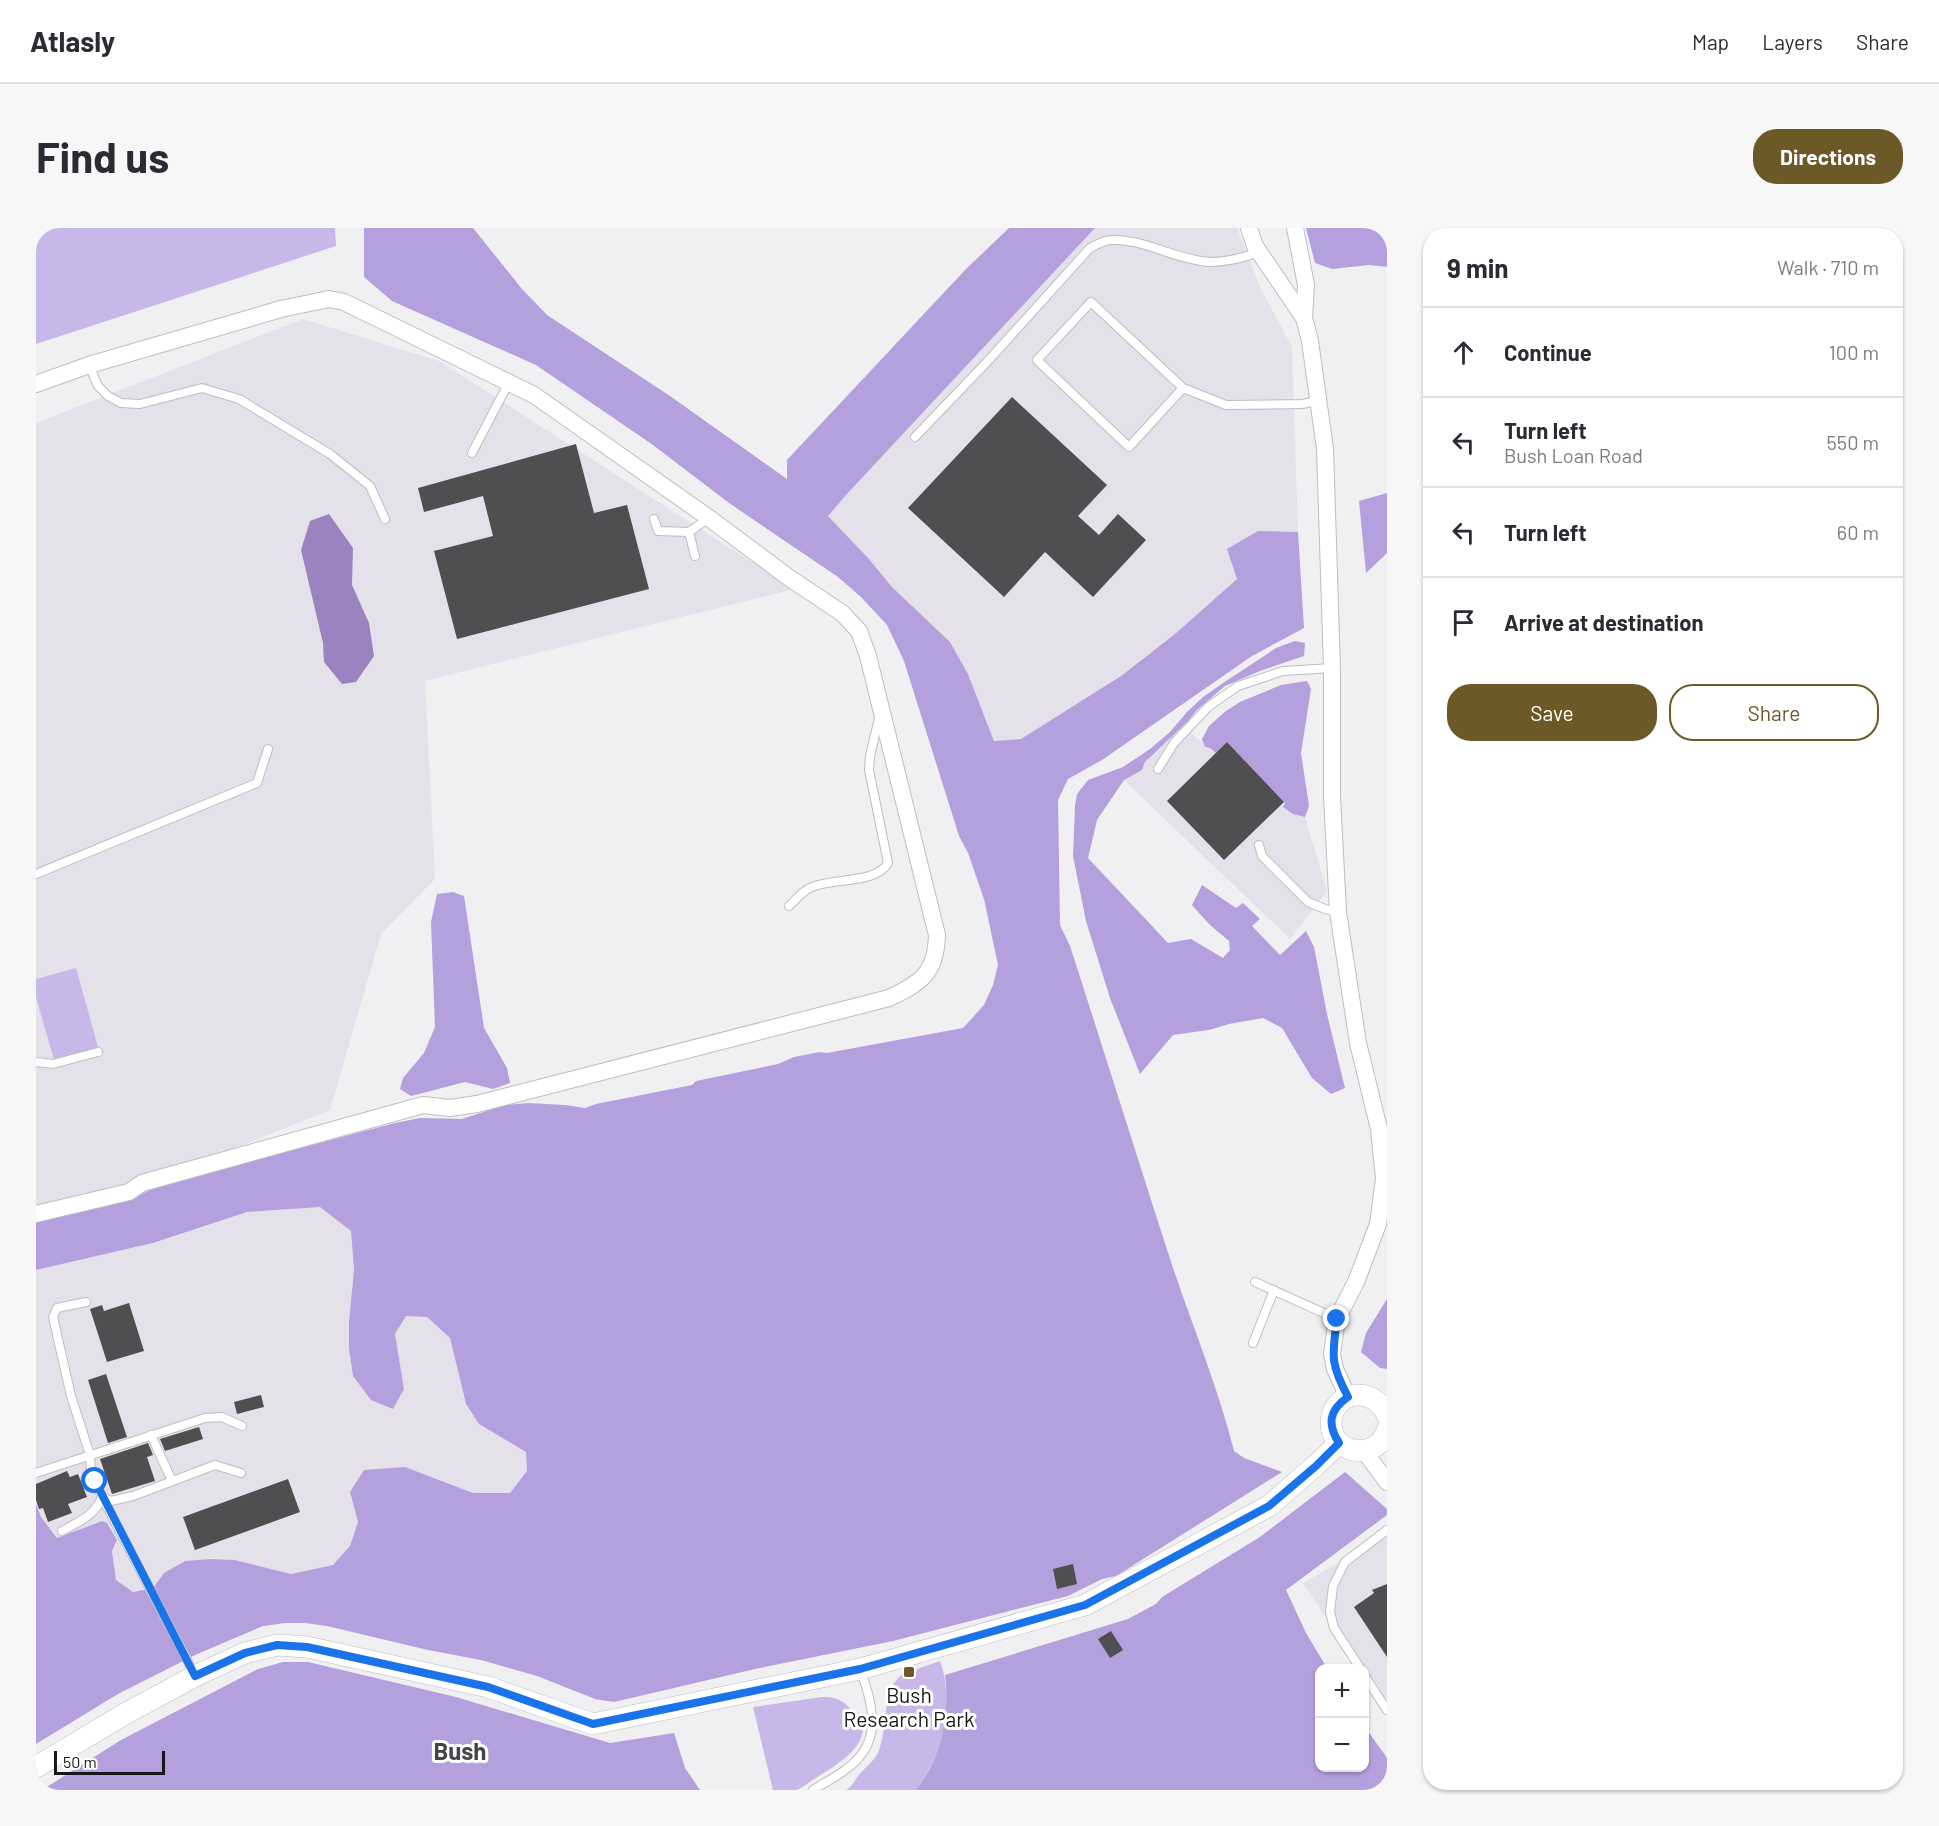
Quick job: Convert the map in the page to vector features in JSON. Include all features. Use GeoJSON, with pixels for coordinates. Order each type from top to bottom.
{"type":"FeatureCollection","features":[{"type":"Feature","properties":{"kind":"street"},"geometry":{"type":"LineString","coordinates":[[1249,228],[1255,246],[1304,318]]}},
{"type":"Feature","properties":{"kind":"street"},"geometry":{"type":"LineString","coordinates":[[1295,228],[1306,285],[1304,318],[1310,341],[1325,449],[1332,668],[1332,797],[1338,912],[1359,1043],[1379,1129],[1384,1179],[1378,1224],[1356,1282],[1337,1319],[1332,1354],[1335,1370],[1348,1397]]}},
{"type":"Feature","properties":{"kind":"street"},"geometry":{"type":"LineString","coordinates":[[36,384],[89,365],[281,309],[329,299],[344,302],[534,395],[709,518],[788,577],[842,613],[859,631],[868,656],[937,935],[936,951],[929,970],[914,987],[889,998],[477,1104],[450,1108],[423,1105],[142,1183],[129,1192],[36,1214]]}},
{"type":"Feature","properties":{"kind":"street"},"geometry":{"type":"LineString","coordinates":[[1368,1396],[1377,1400],[1386,1422],[1377,1446],[1364,1451],[1355,1451],[1339,1443],[1333,1434],[1331,1423],[1333,1412],[1339,1403],[1348,1397],[1368,1396]]}},
{"type":"Feature","properties":{"kind":"street"},"geometry":{"type":"LineString","coordinates":[[36,1767],[123,1715],[195,1676],[245,1653],[277,1645],[307,1647],[488,1687],[593,1724],[860,1669],[1085,1605],[1269,1506],[1339,1443]]}},
{"type":"Feature","properties":{"kind":"street"},"geometry":{"type":"LineString","coordinates":[[1364,1451],[1387,1482]]}},
{"type":"Feature","properties":{"kind":"lane"},"geometry":{"type":"LineString","coordinates":[[915,437],[987,362],[1090,248],[1109,240],[1131,241],[1163,252],[1209,262],[1236,261],[1259,252]]}},
{"type":"Feature","properties":{"kind":"lane"},"geometry":{"type":"LineString","coordinates":[[1184,388],[1129,447],[1037,360],[1091,302],[1184,388],[1226,405],[1302,404],[1318,401]]}},
{"type":"Feature","properties":{"kind":"lane"},"geometry":{"type":"LineString","coordinates":[[89,365],[98,386],[108,396],[121,403],[140,404],[202,388],[239,399],[330,454],[370,486],[385,519]]}},
{"type":"Feature","properties":{"kind":"lane"},"geometry":{"type":"LineString","coordinates":[[472,453],[509,382]]}},
{"type":"Feature","properties":{"kind":"lane"},"geometry":{"type":"LineString","coordinates":[[654,519],[658,531],[689,532],[709,518]]}},
{"type":"Feature","properties":{"kind":"lane"},"geometry":{"type":"LineString","coordinates":[[689,532],[695,556]]}},
{"type":"Feature","properties":{"kind":"lane"},"geometry":{"type":"LineString","coordinates":[[1158,769],[1174,743],[1208,707],[1238,686],[1283,671],[1332,668]]}},
{"type":"Feature","properties":{"kind":"lane"},"geometry":{"type":"LineString","coordinates":[[789,906],[809,888],[868,876],[884,869],[888,863],[869,770],[880,706]]}},
{"type":"Feature","properties":{"kind":"lane"},"geometry":{"type":"LineString","coordinates":[[36,874],[257,783],[267,749]]}},
{"type":"Feature","properties":{"kind":"lane"},"geometry":{"type":"LineString","coordinates":[[1259,845],[1262,856],[1308,902],[1338,912]]}},
{"type":"Feature","properties":{"kind":"lane"},"geometry":{"type":"LineString","coordinates":[[36,1062],[53,1064],[98,1052]]}},
{"type":"Feature","properties":{"kind":"lane"},"geometry":{"type":"LineString","coordinates":[[1255,1282],[1337,1319]]}},
{"type":"Feature","properties":{"kind":"lane"},"geometry":{"type":"LineString","coordinates":[[1253,1343],[1274,1290]]}},
{"type":"Feature","properties":{"kind":"lane"},"geometry":{"type":"LineString","coordinates":[[86,1302],[57,1308],[53,1317],[71,1396],[90,1455],[91,1470],[102,1497],[195,1676]]}},
{"type":"Feature","properties":{"kind":"lane"},"geometry":{"type":"LineString","coordinates":[[36,1473],[205,1418],[222,1417],[242,1426]]}},
{"type":"Feature","properties":{"kind":"lane"},"geometry":{"type":"LineString","coordinates":[[151,1436],[172,1481]]}},
{"type":"Feature","properties":{"kind":"lane"},"geometry":{"type":"LineString","coordinates":[[102,1497],[111,1501],[120,1500],[156,1489],[215,1465],[241,1473]]}},
{"type":"Feature","properties":{"kind":"lane"},"geometry":{"type":"LineString","coordinates":[[62,1531],[90,1515],[99,1506],[102,1497]]}},
{"type":"Feature","properties":{"kind":"lane"},"geometry":{"type":"LineString","coordinates":[[1357,1664],[1334,1628],[1330,1612],[1333,1586],[1345,1562],[1387,1530]]}},
{"type":"Feature","properties":{"kind":"lane"},"geometry":{"type":"LineString","coordinates":[[813,1790],[846,1770],[868,1745],[873,1719],[860,1669]]}},
{"type":"Feature","properties":{"kind":"lane"},"geometry":{"type":"LineString","coordinates":[[1369,1681],[1387,1710]]}},
{"type":"Feature","properties":{"kind":"shaded area"},"geometry":{"type":"Polygon","coordinates":[[[36,228],[335,228],[336,246],[36,344],[36,228]]]}},
{"type":"Feature","properties":{"kind":"shaded area"},"geometry":{"type":"Polygon","coordinates":[[[364,228],[473,228],[522,289],[547,315],[670,396],[787,479],[787,460],[966,269],[1009,228],[1095,228],[828,516],[892,587],[950,642],[968,674],[994,741],[1021,739],[1121,676],[1175,634],[1237,579],[1227,549],[1258,531],[1298,532],[1304,628],[1252,656],[1102,760],[1068,779],[1058,800],[1060,925],[1070,946],[1171,1262],[1213,1380],[1234,1451],[1244,1458],[1282,1472],[1116,1576],[1102,1579],[1068,1596],[893,1641],[755,1669],[614,1702],[595,1699],[537,1676],[481,1660],[327,1626],[285,1623],[263,1626],[195,1655],[118,1694],[36,1744],[36,1504],[41,1517],[57,1538],[102,1521],[107,1523],[117,1540],[112,1551],[116,1580],[133,1592],[153,1588],[164,1573],[185,1561],[235,1560],[291,1574],[333,1565],[350,1546],[358,1522],[350,1492],[364,1470],[405,1467],[473,1493],[510,1493],[527,1471],[526,1452],[479,1424],[466,1404],[450,1338],[427,1317],[406,1316],[395,1334],[404,1389],[393,1409],[371,1400],[353,1376],[349,1349],[354,1270],[351,1231],[320,1207],[247,1212],[153,1243],[36,1270],[36,1222],[131,1199],[161,1185],[395,1123],[420,1118],[462,1119],[505,1105],[528,1103],[585,1108],[692,1085],[696,1081],[778,1064],[794,1057],[963,1028],[984,1005],[993,985],[998,965],[984,899],[968,853],[959,836],[904,661],[887,625],[861,597],[838,577],[729,503],[653,445],[536,365],[392,301],[364,277],[364,228]]]}},
{"type":"Feature","properties":{"kind":"shaded area"},"geometry":{"type":"Polygon","coordinates":[[[1095,228],[1237,228],[1260,287],[1292,347],[1298,532],[1258,531],[1237,579],[1175,634],[1121,676],[1021,739],[994,741],[968,674],[950,642],[892,587],[828,516],[1095,228]]]}},
{"type":"Feature","properties":{"kind":"shaded area"},"geometry":{"type":"Polygon","coordinates":[[[1306,228],[1387,228],[1387,267],[1369,265],[1332,269],[1315,263],[1306,228]]]}},
{"type":"Feature","properties":{"kind":"shaded area"},"geometry":{"type":"Polygon","coordinates":[[[303,319],[439,361],[794,589],[425,681],[435,879],[381,934],[330,1110],[111,1198],[36,1225],[36,423],[303,319]]]}},
{"type":"Feature","properties":{"kind":"shaded area"},"geometry":{"type":"Polygon","coordinates":[[[1387,493],[1387,553],[1366,573],[1359,501],[1387,493]]]}},
{"type":"Feature","properties":{"kind":"shaded area"},"geometry":{"type":"Polygon","coordinates":[[[329,514],[353,548],[352,585],[369,623],[374,656],[356,682],[342,684],[324,662],[323,643],[301,550],[310,521],[329,514]]]}},
{"type":"Feature","properties":{"kind":"shaded area"},"geometry":{"type":"Polygon","coordinates":[[[1295,641],[1305,643],[1304,656],[1225,686],[1197,710],[1145,762],[1142,770],[1124,780],[1097,820],[1088,858],[1168,943],[1191,939],[1223,958],[1230,950],[1229,941],[1192,905],[1202,885],[1236,908],[1243,903],[1260,919],[1252,926],[1280,955],[1306,931],[1314,947],[1345,1088],[1331,1094],[1312,1078],[1282,1028],[1263,1018],[1173,1035],[1140,1074],[1110,998],[1086,921],[1073,856],[1077,794],[1088,780],[1123,767],[1150,749],[1170,732],[1203,697],[1276,648],[1295,641]]]}},
{"type":"Feature","properties":{"kind":"shaded area"},"geometry":{"type":"Polygon","coordinates":[[[1307,681],[1311,689],[1301,753],[1309,806],[1305,817],[1293,814],[1283,807],[1285,803],[1227,742],[1216,753],[1205,747],[1202,739],[1209,726],[1240,702],[1281,685],[1307,681]]]}},
{"type":"Feature","properties":{"kind":"shaded area"},"geometry":{"type":"Polygon","coordinates":[[[1182,726],[1216,753],[1227,742],[1285,803],[1284,807],[1305,817],[1327,891],[1290,939],[1124,780],[1182,726]]]}},
{"type":"Feature","properties":{"kind":"shaded area"},"geometry":{"type":"Polygon","coordinates":[[[453,892],[464,896],[484,1028],[507,1068],[510,1083],[493,1089],[465,1082],[411,1096],[400,1089],[403,1078],[424,1053],[435,1027],[431,922],[437,894],[453,892]]]}},
{"type":"Feature","properties":{"kind":"shaded area"},"geometry":{"type":"Polygon","coordinates":[[[76,968],[98,1047],[54,1060],[36,997],[36,979],[76,968]]]}},
{"type":"Feature","properties":{"kind":"shaded area"},"geometry":{"type":"Polygon","coordinates":[[[320,1207],[351,1231],[354,1270],[349,1321],[349,1350],[353,1376],[404,1389],[395,1334],[406,1316],[427,1317],[450,1338],[466,1404],[479,1424],[526,1452],[527,1471],[510,1493],[473,1493],[405,1467],[350,1492],[358,1522],[350,1546],[333,1565],[291,1574],[235,1560],[185,1561],[164,1573],[153,1588],[133,1592],[116,1581],[112,1551],[117,1540],[102,1521],[57,1538],[41,1517],[36,1504],[36,1270],[153,1243],[247,1212],[320,1207]]]}},
{"type":"Feature","properties":{"kind":"shaded area"},"geometry":{"type":"Polygon","coordinates":[[[1387,1299],[1387,1369],[1380,1368],[1361,1352],[1366,1333],[1387,1299]]]}},
{"type":"Feature","properties":{"kind":"shaded area"},"geometry":{"type":"Polygon","coordinates":[[[1345,1472],[1387,1509],[1387,1515],[1286,1590],[1306,1633],[1325,1664],[1315,1664],[1315,1772],[1369,1772],[1369,1733],[1387,1758],[1387,1790],[915,1790],[932,1765],[942,1736],[946,1705],[945,1675],[1128,1619],[1156,1604],[1162,1597],[1260,1537],[1345,1472]]]}},
{"type":"Feature","properties":{"kind":"shaded area"},"geometry":{"type":"Polygon","coordinates":[[[1387,1535],[1387,1709],[1369,1681],[1369,1664],[1357,1664],[1303,1583],[1387,1535]]]}},
{"type":"Feature","properties":{"kind":"shaded area"},"geometry":{"type":"Polygon","coordinates":[[[940,1661],[946,1694],[944,1728],[940,1745],[925,1777],[915,1790],[846,1790],[877,1754],[882,1740],[888,1697],[897,1679],[905,1672],[906,1675],[916,1672],[917,1669],[940,1661]]]}},
{"type":"Feature","properties":{"kind":"shaded area"},"geometry":{"type":"Polygon","coordinates":[[[283,1662],[308,1662],[456,1697],[610,1743],[674,1733],[685,1768],[700,1790],[42,1790],[121,1740],[258,1669],[283,1662]]]}},
{"type":"Feature","properties":{"kind":"shaded area"},"geometry":{"type":"Polygon","coordinates":[[[822,1697],[836,1698],[844,1702],[853,1713],[857,1711],[862,1722],[863,1733],[859,1742],[844,1759],[801,1788],[773,1790],[753,1707],[822,1697]]]}},
{"type":"Feature","properties":{"kind":"building"},"geometry":{"type":"Polygon","coordinates":[[[1012,397],[1107,485],[1078,516],[1099,535],[1118,514],[1146,540],[1093,597],[1045,552],[1004,597],[908,508],[1012,397]]]}},
{"type":"Feature","properties":{"kind":"building"},"geometry":{"type":"Polygon","coordinates":[[[576,444],[594,513],[627,505],[649,589],[457,639],[434,551],[493,536],[483,496],[424,512],[418,488],[576,444]]]}},
{"type":"Feature","properties":{"kind":"building"},"geometry":{"type":"Polygon","coordinates":[[[1227,742],[1284,802],[1224,860],[1167,801],[1227,742]]]}},
{"type":"Feature","properties":{"kind":"building"},"geometry":{"type":"Polygon","coordinates":[[[129,1303],[144,1351],[107,1362],[90,1309],[102,1305],[104,1311],[129,1303]]]}},
{"type":"Feature","properties":{"kind":"building"},"geometry":{"type":"Polygon","coordinates":[[[106,1374],[127,1437],[108,1443],[88,1380],[106,1374]]]}},
{"type":"Feature","properties":{"kind":"building"},"geometry":{"type":"Polygon","coordinates":[[[261,1395],[264,1407],[237,1414],[234,1402],[261,1395]]]}},
{"type":"Feature","properties":{"kind":"building"},"geometry":{"type":"Polygon","coordinates":[[[199,1427],[203,1439],[165,1451],[160,1439],[199,1427]]]}},
{"type":"Feature","properties":{"kind":"building"},"geometry":{"type":"Polygon","coordinates":[[[148,1443],[153,1455],[147,1457],[155,1481],[112,1494],[100,1459],[148,1443]]]}},
{"type":"Feature","properties":{"kind":"building"},"geometry":{"type":"Polygon","coordinates":[[[67,1471],[70,1477],[78,1474],[87,1497],[68,1504],[72,1513],[48,1522],[43,1508],[39,1509],[36,1500],[36,1484],[67,1471]]]}},
{"type":"Feature","properties":{"kind":"building"},"geometry":{"type":"Polygon","coordinates":[[[288,1479],[300,1512],[195,1550],[183,1517],[288,1479]]]}},
{"type":"Feature","properties":{"kind":"building"},"geometry":{"type":"Polygon","coordinates":[[[1073,1564],[1077,1584],[1057,1589],[1053,1569],[1073,1564]]]}},
{"type":"Feature","properties":{"kind":"building"},"geometry":{"type":"Polygon","coordinates":[[[1387,1584],[1387,1657],[1354,1607],[1374,1593],[1372,1590],[1387,1584]]]}},
{"type":"Feature","properties":{"kind":"building"},"geometry":{"type":"Polygon","coordinates":[[[1111,1631],[1123,1650],[1110,1658],[1098,1639],[1111,1631]]]}},
{"type":"Feature","properties":{"kind":"place","name":"Bush Research Park"},"geometry":{"type":"Point","coordinates":[909,1672]}},
{"type":"Feature","properties":{"kind":"district","name":"Bush"},"geometry":{"type":"Point","coordinates":[460,1750]}},
{"type":"Feature","properties":{"kind":"route"},"geometry":{"type":"LineString","coordinates":[[95,1481],[195,1676],[245,1653],[277,1645],[307,1647],[488,1687],[593,1724],[860,1669],[1085,1605],[1269,1506],[1339,1443],[1333,1434],[1331,1423],[1333,1412],[1339,1403],[1348,1397],[1335,1370],[1332,1354],[1337,1319]]}}]}
